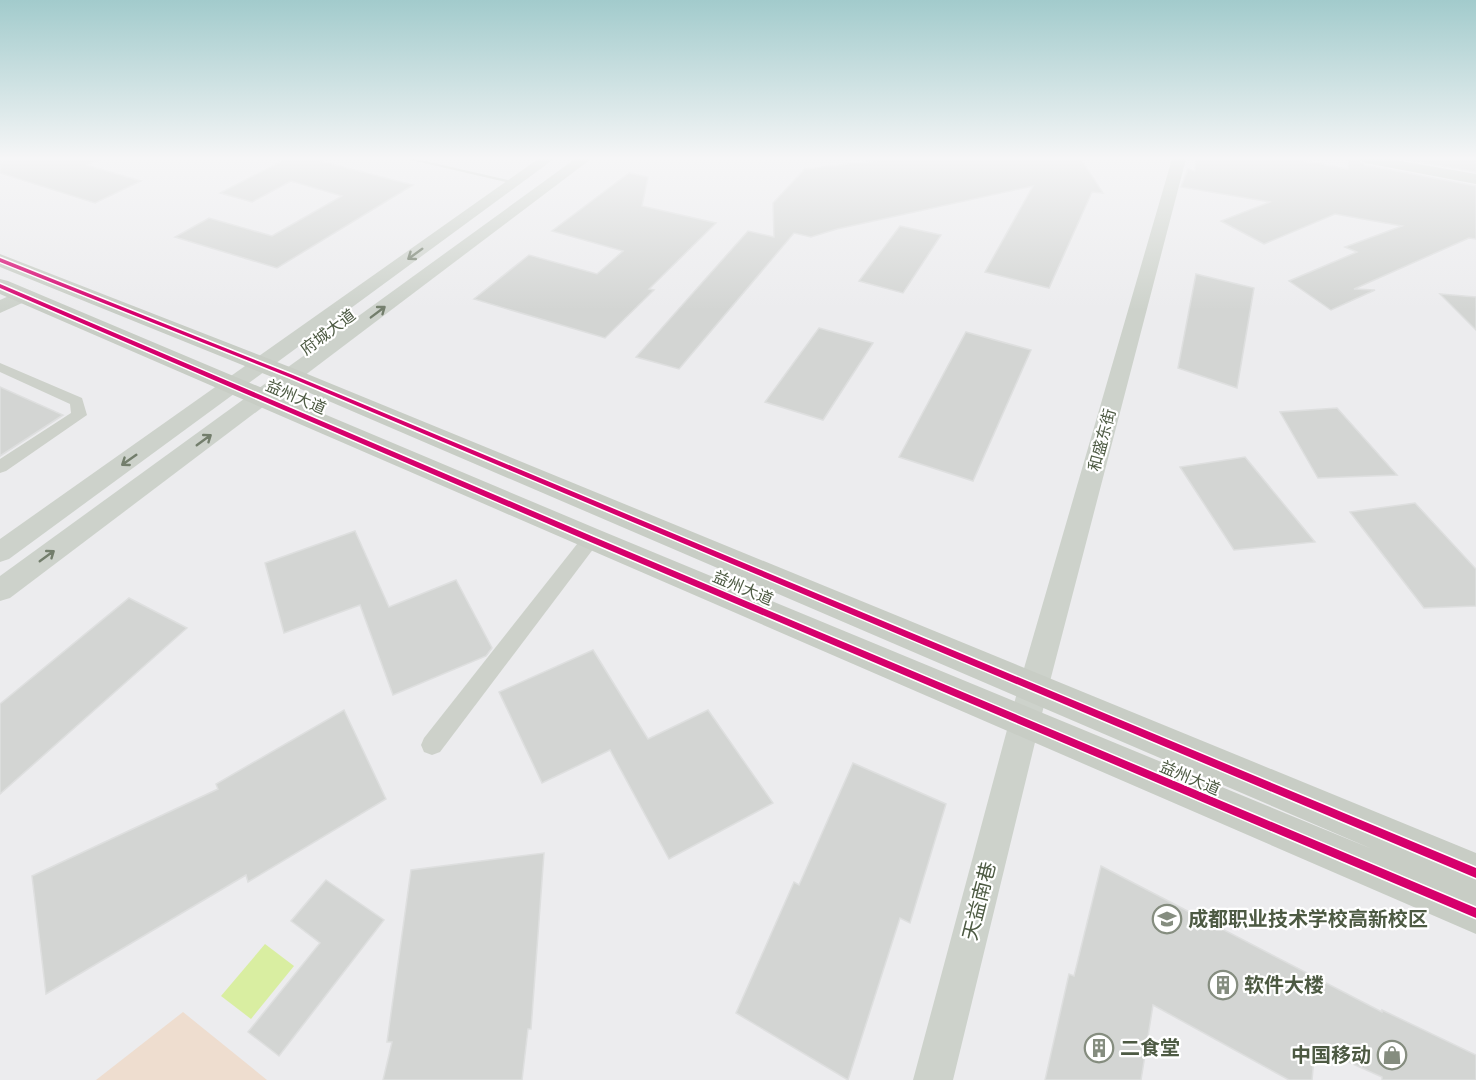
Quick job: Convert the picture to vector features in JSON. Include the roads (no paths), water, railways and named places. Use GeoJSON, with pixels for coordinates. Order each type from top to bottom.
{"type":"FeatureCollection","features":[{"type":"Feature","properties":{"kind":"main road","name":"府城大道"},"geometry":{"type":"LineString","coordinates":[[0,590],[262,398],[276,371],[479,209]]}},
{"type":"Feature","properties":{"kind":"main road","name":"府城大道"},"geometry":{"type":"LineString","coordinates":[[0,552],[233,386],[276,371],[511,209]]}},
{"type":"Feature","properties":{"kind":"main road","name":"和盛东街"},"geometry":{"type":"LineString","coordinates":[[1025,722],[1165,209]]}},
{"type":"Feature","properties":{"kind":"main road","name":"益州大道"},"geometry":{"type":"LineString","coordinates":[[5,288],[276,371],[1476,873]]}},
{"type":"Feature","properties":{"kind":"main road","name":"益州大道"},"geometry":{"type":"LineString","coordinates":[[5,288],[1476,914]]}},
{"type":"Feature","properties":{"kind":"main road","name":"天益南巷"},"geometry":{"type":"LineString","coordinates":[[933,1080],[1025,722]]}},
{"type":"Feature","properties":{"kind":"street"},"geometry":{"type":"LineString","coordinates":[[0,367],[77,401],[79,415],[0,467]]}},
{"type":"Feature","properties":{"kind":"street"},"geometry":{"type":"LineString","coordinates":[[432,745],[591,539]]}},
{"type":"Feature","properties":{"kind":"place","name":"成都职业技术学校高新校区"},"geometry":{"type":"Point","coordinates":[1167,919]}},
{"type":"Feature","properties":{"kind":"place","name":"软件大楼"},"geometry":{"type":"Point","coordinates":[1223,985]}},
{"type":"Feature","properties":{"kind":"place","name":"二食堂"},"geometry":{"type":"Point","coordinates":[1099,1048]}},
{"type":"Feature","properties":{"kind":"place","name":"中国移动"},"geometry":{"type":"Point","coordinates":[1392,1055]}}]}
